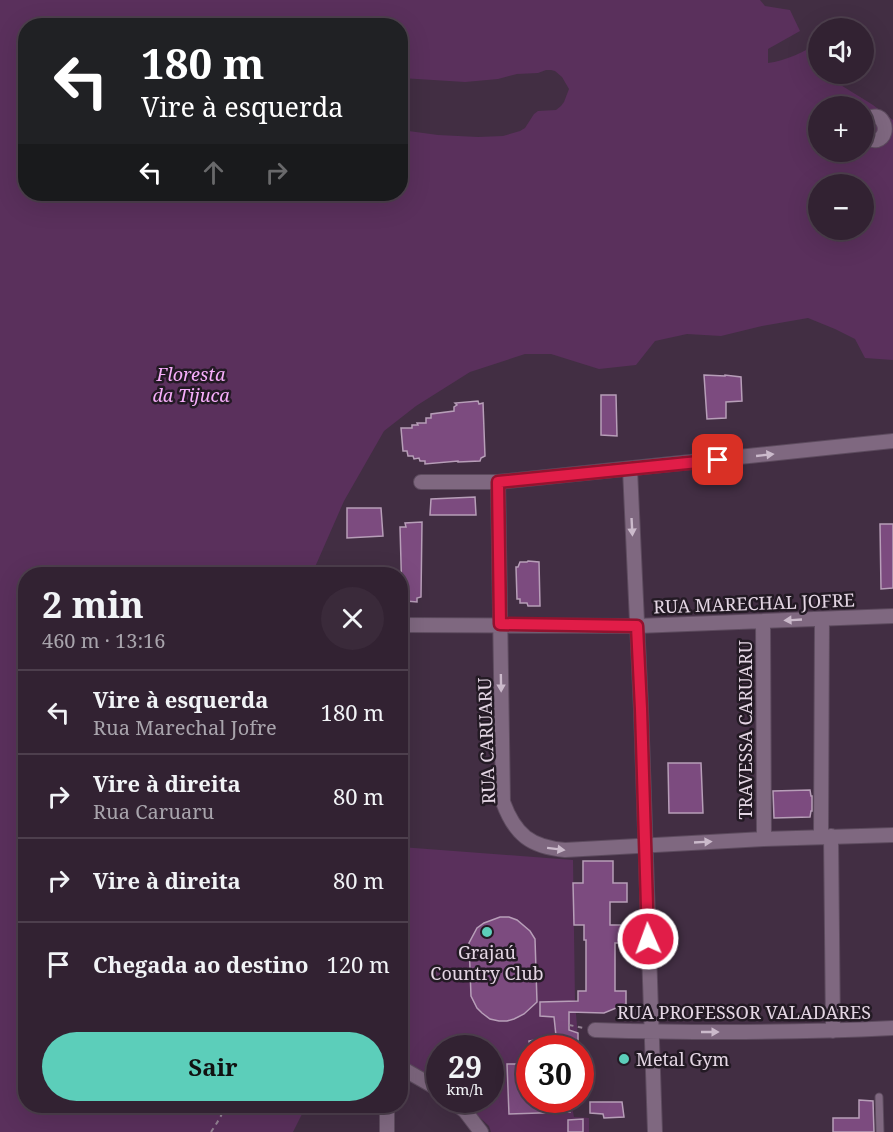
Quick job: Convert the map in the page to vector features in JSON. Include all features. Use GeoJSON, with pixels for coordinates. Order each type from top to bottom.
{"type":"FeatureCollection","features":[{"type":"Feature","properties":{"kind":"street"},"geometry":{"type":"LineString","coordinates":[[874,117],[882,120],[889,133],[874,140]]}},
{"type":"Feature","properties":{"kind":"street"},"geometry":{"type":"LineString","coordinates":[[421,482],[498,482],[893,441]]}},
{"type":"Feature","properties":{"kind":"street"},"geometry":{"type":"LineString","coordinates":[[630,469],[641,709],[655,1132]]}},
{"type":"Feature","properties":{"kind":"street","name":"RUA CARUARU"},"geometry":{"type":"LineString","coordinates":[[498,482],[503,802],[507,814],[522,834],[547,848],[565,850],[826,836],[893,835]]}},
{"type":"Feature","properties":{"kind":"street","name":"RUA MARECHAL JOFRE"},"geometry":{"type":"LineString","coordinates":[[408,625],[637,626],[893,616]]}},
{"type":"Feature","properties":{"kind":"street"},"geometry":{"type":"LineString","coordinates":[[822,619],[833,1031]]}},
{"type":"Feature","properties":{"kind":"street","name":"TRAVESSA CARUARU"},"geometry":{"type":"LineString","coordinates":[[763,621],[764,839]]}},
{"type":"Feature","properties":{"kind":"street","name":"RUA PROFESSOR VALADARES"},"geometry":{"type":"LineString","coordinates":[[595,1030],[833,1031],[893,1028]]}},
{"type":"Feature","properties":{"kind":"street"},"geometry":{"type":"LineString","coordinates":[[408,1074],[426,1083]]}},
{"type":"Feature","properties":{"kind":"street"},"geometry":{"type":"LineString","coordinates":[[387,1113],[387,1132]]}},
{"type":"Feature","properties":{"kind":"street"},"geometry":{"type":"LineString","coordinates":[[467,1113],[481,1132]]}},
{"type":"Feature","properties":{"kind":"lane"},"geometry":{"type":"LineString","coordinates":[[879,1097],[880,1132]]}},
{"type":"Feature","properties":{"kind":"path"},"geometry":{"type":"LineString","coordinates":[[211,1132],[222,1113]]}},
{"type":"Feature","properties":{"kind":"green space","name":"Floresta da Tijuca"},"geometry":{"type":"Polygon","coordinates":[[[0,0],[760,0],[765,6],[790,10],[800,31],[768,49],[768,63],[795,56],[808,49],[808,84],[839,84],[858,96],[808,96],[808,162],[874,162],[874,106],[893,120],[893,360],[865,358],[855,339],[808,318],[721,336],[687,334],[655,341],[636,365],[599,369],[551,354],[525,354],[470,372],[416,406],[384,431],[344,501],[315,567],[18,567],[18,1113],[302,1113],[293,1132],[0,1132],[0,0]]]}},
{"type":"Feature","properties":{"kind":"green space","name":"Grajaú Country Club"},"geometry":{"type":"Polygon","coordinates":[[[408,848],[573,860],[575,1003],[578,1035],[516,1035],[516,1113],[573,1113],[574,1117],[589,1118],[589,1132],[491,1132],[489,1126],[475,1113],[504,1113],[504,1035],[426,1035],[426,1078],[408,1063],[408,848]]]}},
{"type":"Feature","properties":{"kind":"building"},"geometry":{"type":"Polygon","coordinates":[[[704,375],[741,377],[742,401],[726,402],[726,418],[707,419],[704,375]]]}},
{"type":"Feature","properties":{"kind":"building"},"geometry":{"type":"Polygon","coordinates":[[[601,395],[616,395],[617,436],[601,435],[601,395]]]}},
{"type":"Feature","properties":{"kind":"building"},"geometry":{"type":"Polygon","coordinates":[[[478,401],[479,404],[483,403],[485,456],[480,461],[425,464],[425,461],[420,461],[419,458],[414,459],[413,456],[408,456],[407,451],[403,451],[401,428],[412,428],[412,425],[418,425],[417,423],[426,423],[426,418],[431,418],[431,414],[454,411],[457,405],[455,403],[478,401]]]}},
{"type":"Feature","properties":{"kind":"building"},"geometry":{"type":"Polygon","coordinates":[[[475,497],[476,515],[430,515],[431,499],[475,497]]]}},
{"type":"Feature","properties":{"kind":"building"},"geometry":{"type":"Polygon","coordinates":[[[347,508],[381,508],[383,536],[347,538],[347,508]]]}},
{"type":"Feature","properties":{"kind":"building"},"geometry":{"type":"Polygon","coordinates":[[[422,522],[421,597],[417,598],[417,602],[408,601],[408,567],[401,567],[400,527],[406,527],[405,523],[422,522]]]}},
{"type":"Feature","properties":{"kind":"building"},"geometry":{"type":"Polygon","coordinates":[[[880,524],[893,524],[893,588],[881,589],[880,524]]]}},
{"type":"Feature","properties":{"kind":"building"},"geometry":{"type":"Polygon","coordinates":[[[520,562],[539,562],[540,606],[528,606],[527,603],[520,603],[520,599],[517,599],[516,567],[520,562]]]}},
{"type":"Feature","properties":{"kind":"building"},"geometry":{"type":"Polygon","coordinates":[[[668,763],[701,763],[703,813],[669,813],[668,763]]]}},
{"type":"Feature","properties":{"kind":"building"},"geometry":{"type":"Polygon","coordinates":[[[810,790],[812,811],[810,817],[774,818],[773,791],[810,790]]]}},
{"type":"Feature","properties":{"kind":"building"},"geometry":{"type":"Polygon","coordinates":[[[583,861],[613,861],[613,883],[627,883],[627,902],[610,902],[610,925],[621,925],[621,943],[615,943],[615,991],[626,991],[626,1004],[604,1013],[569,1012],[569,1030],[578,1035],[556,1035],[554,1017],[540,1016],[540,1002],[578,1001],[578,991],[586,991],[584,925],[574,925],[573,883],[583,883],[583,861]]]}},
{"type":"Feature","properties":{"kind":"building"},"geometry":{"type":"Polygon","coordinates":[[[500,917],[517,920],[530,931],[535,939],[537,1002],[524,1014],[507,1021],[490,1019],[477,1008],[471,996],[469,943],[477,928],[500,917]]]}},
{"type":"Feature","properties":{"kind":"building"},"geometry":{"type":"Polygon","coordinates":[[[507,1064],[516,1064],[516,1113],[540,1113],[509,1114],[507,1064]]]}},
{"type":"Feature","properties":{"kind":"building"},"geometry":{"type":"Polygon","coordinates":[[[859,1100],[873,1101],[874,1132],[833,1132],[833,1118],[859,1118],[859,1100]]]}},
{"type":"Feature","properties":{"kind":"building"},"geometry":{"type":"Polygon","coordinates":[[[594,1102],[622,1102],[624,1117],[604,1118],[603,1114],[590,1113],[594,1113],[594,1102]]]}},
{"type":"Feature","properties":{"kind":"building"},"geometry":{"type":"Polygon","coordinates":[[[583,1119],[583,1132],[568,1132],[568,1120],[583,1119]]]}},
{"type":"Feature","properties":{"kind":"place","name":"Grajaú Country Club"},"geometry":{"type":"Point","coordinates":[487,932]}},
{"type":"Feature","properties":{"kind":"place","name":"Metal Gym"},"geometry":{"type":"Point","coordinates":[624,1059]}},
{"type":"Feature","properties":{"kind":"route"},"geometry":{"type":"LineString","coordinates":[[648,939],[637,626],[500,624],[498,482],[718,460]]}}]}
